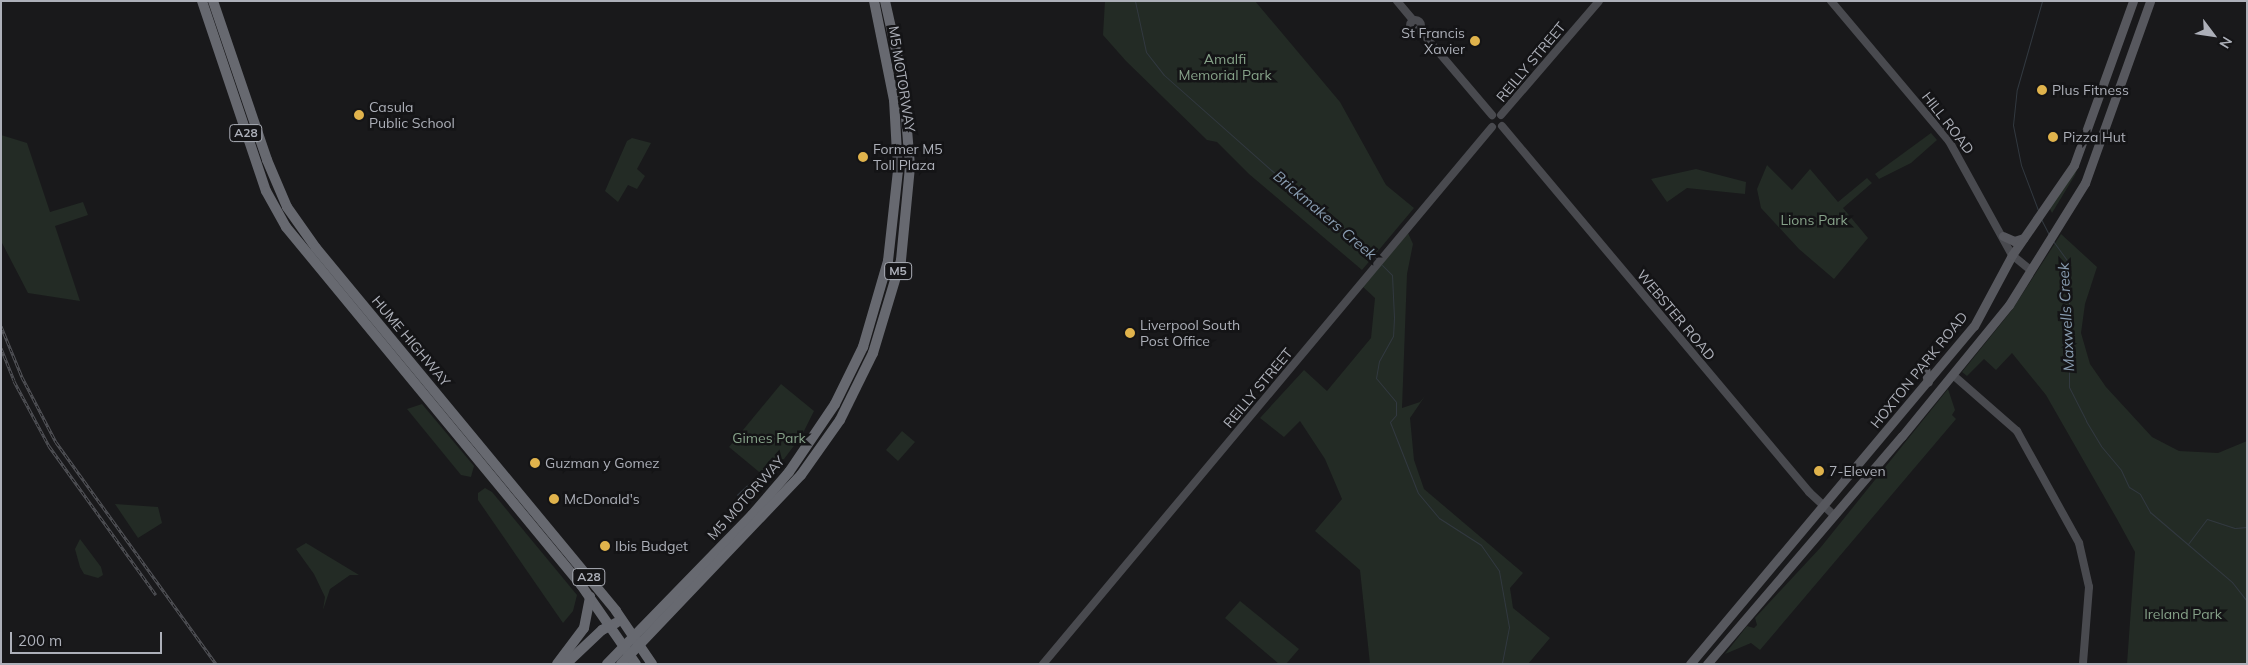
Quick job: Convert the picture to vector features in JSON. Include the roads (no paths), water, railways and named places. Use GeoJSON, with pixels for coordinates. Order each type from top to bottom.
{"type":"FeatureCollection","features":[{"type":"Feature","properties":{"kind":"highway","name":"HUME HIGHWAY"},"geometry":{"type":"LineString","coordinates":[[202,1],[266,191],[286,227],[590,596],[613,629],[640,660],[652,664]]}},
{"type":"Feature","properties":{"kind":"highway","name":"HUME HIGHWAY"},"geometry":{"type":"LineString","coordinates":[[214,1],[266,160],[287,207],[316,248],[626,625],[635,638],[635,645],[640,660]]}},
{"type":"Feature","properties":{"kind":"highway","name":"M5 MOTORWAY"},"geometry":{"type":"LineString","coordinates":[[607,664],[752,515],[790,472],[835,404],[863,347],[888,261],[898,171],[894,100],[874,1]]}},
{"type":"Feature","properties":{"kind":"highway","name":"M5 MOTORWAY"},"geometry":{"type":"LineString","coordinates":[[621,664],[802,475],[840,420],[873,353],[901,260],[910,174],[907,111],[885,1]]}},
{"type":"Feature","properties":{"kind":"highway"},"geometry":{"type":"LineString","coordinates":[[557,664],[584,628],[590,596]]}},
{"type":"Feature","properties":{"kind":"highway"},"geometry":{"type":"LineString","coordinates":[[566,664],[613,629],[618,622],[626,625]]}},
{"type":"Feature","properties":{"kind":"main road"},"geometry":{"type":"LineString","coordinates":[[1397,1],[1413,20],[1410,28],[1419,29],[1492,115],[1501,115],[1502,126],[1492,127],[1489,120],[1492,115]]}},
{"type":"Feature","properties":{"kind":"main road","name":"REILLY STREET"},"geometry":{"type":"LineString","coordinates":[[1501,115],[1598,1]]}},
{"type":"Feature","properties":{"kind":"main road","name":"HILL ROAD"},"geometry":{"type":"LineString","coordinates":[[1831,1],[1949,141],[2012,254],[2029,270]]}},
{"type":"Feature","properties":{"kind":"main road","name":"HOXTON PARK ROAD"},"geometry":{"type":"LineString","coordinates":[[1690,664],[1978,320],[2012,254],[2047,205],[2083,146],[2133,1]]}},
{"type":"Feature","properties":{"kind":"main road","name":"HOXTON PARK ROAD"},"geometry":{"type":"LineString","coordinates":[[1708,664],[1998,321],[2059,226],[2092,166],[2150,1]]}},
{"type":"Feature","properties":{"kind":"main road","name":"WEBSTER ROAD"},"geometry":{"type":"LineString","coordinates":[[1502,126],[1822,506],[1835,516]]}},
{"type":"Feature","properties":{"kind":"main road","name":"REILLY STREET"},"geometry":{"type":"LineString","coordinates":[[1043,664],[1492,127]]}},
{"type":"Feature","properties":{"kind":"main road"},"geometry":{"type":"LineString","coordinates":[[2003,236],[2014,241],[2024,238]]}},
{"type":"Feature","properties":{"kind":"main road"},"geometry":{"type":"LineString","coordinates":[[1925,368],[1928,382]]}},
{"type":"Feature","properties":{"kind":"main road"},"geometry":{"type":"LineString","coordinates":[[1953,375],[2017,431],[2077,537],[2089,587],[2083,664]]}},
{"type":"Feature","properties":{"kind":"waterway","name":"Brickmakers Creek"},"geometry":{"type":"LineString","coordinates":[[1135,1],[1146,52],[1164,75],[1271,170],[1361,242],[1378,260]]}},
{"type":"Feature","properties":{"kind":"waterway","name":"Maxwells Creek"},"geometry":{"type":"LineString","coordinates":[[2038,210],[2021,165],[2013,125],[2017,89],[2042,1]]}},
{"type":"Feature","properties":{"kind":"waterway","name":"Maxwells Creek"},"geometry":{"type":"LineString","coordinates":[[2041,219],[2049,235]]}},
{"type":"Feature","properties":{"kind":"waterway","name":"Maxwells Creek"},"geometry":{"type":"LineString","coordinates":[[2053,241],[2067,260],[2069,282],[2069,387],[2086,421],[2101,446],[2121,470],[2129,487],[2140,494],[2150,512],[2232,582],[2247,601]]}},
{"type":"Feature","properties":{"kind":"waterway","name":"Brickmakers Creek"},"geometry":{"type":"LineString","coordinates":[[1382,265],[1392,275],[1394,318],[1393,336],[1379,361],[1376,378],[1396,402],[1396,415],[1390,422],[1418,493],[1439,518],[1481,545],[1499,571],[1509,627],[1502,664]]}},
{"type":"Feature","properties":{"kind":"waterway"},"geometry":{"type":"LineString","coordinates":[[2188,544],[2207,519],[2235,528],[2247,527]]}},
{"type":"Feature","properties":{"kind":"railway"},"geometry":{"type":"LineString","coordinates":[[1,326],[22,377],[56,442],[216,664]]}},
{"type":"Feature","properties":{"kind":"railway"},"geometry":{"type":"LineString","coordinates":[[1,348],[14,381],[49,446],[156,595]]}},
{"type":"Feature","properties":{"kind":"place","name":"St Francis Xavier"},"geometry":{"type":"Point","coordinates":[1475,41]}},
{"type":"Feature","properties":{"kind":"place","name":"Plus Fitness"},"geometry":{"type":"Point","coordinates":[2042,90]}},
{"type":"Feature","properties":{"kind":"place","name":"Casula Public School"},"geometry":{"type":"Point","coordinates":[359,115]}},
{"type":"Feature","properties":{"kind":"place","name":"Pizza Hut"},"geometry":{"type":"Point","coordinates":[2053,137]}},
{"type":"Feature","properties":{"kind":"place","name":"Former M5 Toll Plaza"},"geometry":{"type":"Point","coordinates":[863,157]}},
{"type":"Feature","properties":{"kind":"place","name":"Liverpool South Post Office"},"geometry":{"type":"Point","coordinates":[1130,333]}},
{"type":"Feature","properties":{"kind":"place","name":"Guzman y Gomez"},"geometry":{"type":"Point","coordinates":[535,463]}},
{"type":"Feature","properties":{"kind":"place","name":"7-Eleven"},"geometry":{"type":"Point","coordinates":[1819,471]}},
{"type":"Feature","properties":{"kind":"place","name":"McDonald's"},"geometry":{"type":"Point","coordinates":[554,499]}},
{"type":"Feature","properties":{"kind":"place","name":"Ibis Budget"},"geometry":{"type":"Point","coordinates":[605,546]}},
{"type":"Feature","properties":{"kind":"park label","name":"Amalfi Memorial Park"},"geometry":{"type":"Point","coordinates":[1225,68]}},
{"type":"Feature","properties":{"kind":"park label","name":"Lions Park"},"geometry":{"type":"Point","coordinates":[1814,220]}},
{"type":"Feature","properties":{"kind":"park label","name":"Gimes Park"},"geometry":{"type":"Point","coordinates":[769,438]}},
{"type":"Feature","properties":{"kind":"park label","name":"Ireland Park"},"geometry":{"type":"Point","coordinates":[2183,614]}}]}
